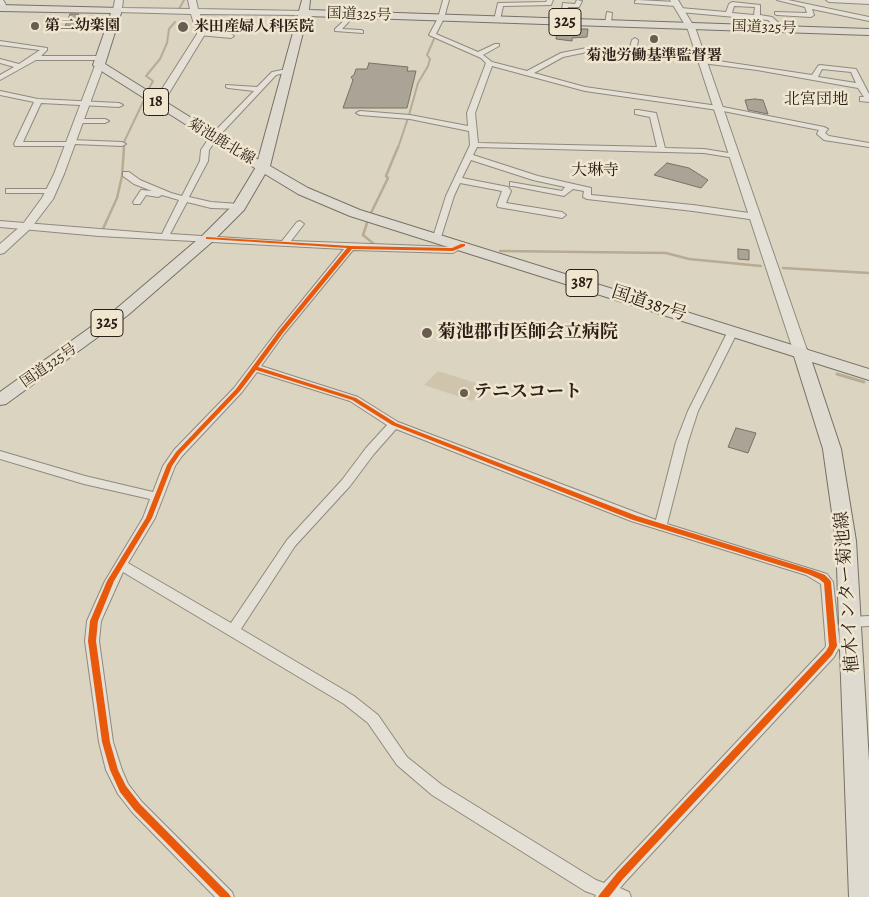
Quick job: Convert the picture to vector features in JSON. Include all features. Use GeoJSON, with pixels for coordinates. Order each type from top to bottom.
{"type":"FeatureCollection","features":[{"type":"Feature","properties":{"kind":"main road"},"geometry":{"type":"LineString","coordinates":[[303,13],[306,0]]}},
{"type":"Feature","properties":{"kind":"main road"},"geometry":{"type":"LineString","coordinates":[[0,6],[118,5],[100,61]]}},
{"type":"Feature","properties":{"kind":"main road","name":"国道325号"},"geometry":{"type":"LineString","coordinates":[[0,400],[115,318],[208,238],[239,206],[263,167],[303,13],[562,22],[608,18],[689,26],[869,32]]}},
{"type":"Feature","properties":{"kind":"main road","name":"菊池鹿北線"},"geometry":{"type":"LineString","coordinates":[[100,61],[158,103],[263,167]]}},
{"type":"Feature","properties":{"kind":"main road","name":"国道387号"},"geometry":{"type":"LineString","coordinates":[[263,167],[303,191],[342,209],[463,245],[869,375]]}},
{"type":"Feature","properties":{"kind":"main road","name":"植木インター菊池線"},"geometry":{"type":"LineString","coordinates":[[801,353],[826,428],[837,471],[846,541],[863,897]]}},
{"type":"Feature","properties":{"kind":"street"},"geometry":{"type":"LineString","coordinates":[[158,103],[201,34],[192,0]]}},
{"type":"Feature","properties":{"kind":"street"},"geometry":{"type":"LineString","coordinates":[[446,0],[441,18],[432,35],[478,55],[490,63],[585,89],[718,108],[824,129],[821,134],[827,138],[869,145]]}},
{"type":"Feature","properties":{"kind":"street"},"geometry":{"type":"LineString","coordinates":[[497,20],[500,4],[517,2],[549,4],[550,0]]}},
{"type":"Feature","properties":{"kind":"street"},"geometry":{"type":"LineString","coordinates":[[782,0],[816,0]]}},
{"type":"Feature","properties":{"kind":"street"},"geometry":{"type":"LineString","coordinates":[[782,0],[869,19]]}},
{"type":"Feature","properties":{"kind":"street"},"geometry":{"type":"LineString","coordinates":[[829,0],[869,2]]}},
{"type":"Feature","properties":{"kind":"street"},"geometry":{"type":"LineString","coordinates":[[562,22],[565,5],[577,6],[579,1]]}},
{"type":"Feature","properties":{"kind":"street"},"geometry":{"type":"LineString","coordinates":[[637,2],[677,5],[773,19],[779,29]]}},
{"type":"Feature","properties":{"kind":"street"},"geometry":{"type":"LineString","coordinates":[[729,13],[732,4],[754,5],[758,6],[757,16]]}},
{"type":"Feature","properties":{"kind":"street"},"geometry":{"type":"LineString","coordinates":[[118,5],[196,11],[303,13]]}},
{"type":"Feature","properties":{"kind":"street"},"geometry":{"type":"LineString","coordinates":[[677,5],[689,26],[702,60],[801,353]]}},
{"type":"Feature","properties":{"kind":"street"},"geometry":{"type":"LineString","coordinates":[[777,13],[811,15],[809,6]]}},
{"type":"Feature","properties":{"kind":"street"},"geometry":{"type":"LineString","coordinates":[[352,15],[337,29],[338,33],[363,30],[358,38]]}},
{"type":"Feature","properties":{"kind":"street"},"geometry":{"type":"LineString","coordinates":[[201,34],[231,36]]}},
{"type":"Feature","properties":{"kind":"street"},"geometry":{"type":"LineString","coordinates":[[632,53],[635,40]]}},
{"type":"Feature","properties":{"kind":"street"},"geometry":{"type":"LineString","coordinates":[[0,43],[43,47],[44,51],[0,78]]}},
{"type":"Feature","properties":{"kind":"street"},"geometry":{"type":"LineString","coordinates":[[478,55],[497,45]]}},
{"type":"Feature","properties":{"kind":"street"},"geometry":{"type":"LineString","coordinates":[[664,47],[664,56]]}},
{"type":"Feature","properties":{"kind":"street"},"geometry":{"type":"LineString","coordinates":[[529,73],[549,60],[572,51],[587,50],[702,60],[861,86]]}},
{"type":"Feature","properties":{"kind":"street"},"geometry":{"type":"LineString","coordinates":[[0,250],[27,226],[51,191],[71,143],[100,61],[35,58]]}},
{"type":"Feature","properties":{"kind":"street"},"geometry":{"type":"LineString","coordinates":[[0,61],[21,66]]}},
{"type":"Feature","properties":{"kind":"street"},"geometry":{"type":"LineString","coordinates":[[437,237],[450,196],[474,145],[471,113],[490,63]]}},
{"type":"Feature","properties":{"kind":"street"},"geometry":{"type":"LineString","coordinates":[[814,78],[820,67],[854,70],[867,99]]}},
{"type":"Feature","properties":{"kind":"street"},"geometry":{"type":"LineString","coordinates":[[165,236],[204,161],[205,150],[274,73],[287,71]]}},
{"type":"Feature","properties":{"kind":"street"},"geometry":{"type":"LineString","coordinates":[[0,72],[9,73]]}},
{"type":"Feature","properties":{"kind":"street"},"geometry":{"type":"LineString","coordinates":[[228,86],[259,89]]}},
{"type":"Feature","properties":{"kind":"street"},"geometry":{"type":"LineString","coordinates":[[0,93],[38,101],[119,105]]}},
{"type":"Feature","properties":{"kind":"street"},"geometry":{"type":"LineString","coordinates":[[38,101],[18,144],[122,144]]}},
{"type":"Feature","properties":{"kind":"street"},"geometry":{"type":"LineString","coordinates":[[638,112],[652,115],[662,151]]}},
{"type":"Feature","properties":{"kind":"street"},"geometry":{"type":"LineString","coordinates":[[360,113],[410,117],[472,129]]}},
{"type":"Feature","properties":{"kind":"street"},"geometry":{"type":"LineString","coordinates":[[79,120],[105,121]]}},
{"type":"Feature","properties":{"kind":"street"},"geometry":{"type":"LineString","coordinates":[[474,145],[704,151],[735,156]]}},
{"type":"Feature","properties":{"kind":"street"},"geometry":{"type":"LineString","coordinates":[[470,156],[524,174],[588,190],[587,197],[693,208],[756,217]]}},
{"type":"Feature","properties":{"kind":"street"},"geometry":{"type":"LineString","coordinates":[[126,174],[152,189],[184,201]]}},
{"type":"Feature","properties":{"kind":"street"},"geometry":{"type":"LineString","coordinates":[[524,174],[509,187],[501,205],[562,215]]}},
{"type":"Feature","properties":{"kind":"street"},"geometry":{"type":"LineString","coordinates":[[458,180],[564,194],[571,186]]}},
{"type":"Feature","properties":{"kind":"street"},"geometry":{"type":"LineString","coordinates":[[9,191],[51,191]]}},
{"type":"Feature","properties":{"kind":"street"},"geometry":{"type":"LineString","coordinates":[[137,202],[144,192],[149,192],[184,201],[211,205],[239,206]]}},
{"type":"Feature","properties":{"kind":"street"},"geometry":{"type":"LineString","coordinates":[[0,224],[351,247],[453,250],[463,245]]}},
{"type":"Feature","properties":{"kind":"street"},"geometry":{"type":"LineString","coordinates":[[285,243],[300,224]]}},
{"type":"Feature","properties":{"kind":"street"},"geometry":{"type":"LineString","coordinates":[[226,897],[137,807],[123,789],[114,770],[106,742],[92,641],[94,621],[102,600],[149,518],[169,466],[178,453],[256,368],[281,332],[351,247]]}},
{"type":"Feature","properties":{"kind":"street"},"geometry":{"type":"LineString","coordinates":[[661,525],[682,442],[693,411],[733,331]]}},
{"type":"Feature","properties":{"kind":"street"},"geometry":{"type":"LineString","coordinates":[[122,565],[349,700],[373,719],[402,761],[437,790],[591,886],[612,896],[620,876],[851,633],[822,577],[661,525],[539,482],[394,424],[354,400],[256,368]]}},
{"type":"Feature","properties":{"kind":"street"},"geometry":{"type":"LineString","coordinates":[[233,631],[291,543],[346,484],[370,450],[394,424]]}},
{"type":"Feature","properties":{"kind":"street"},"geometry":{"type":"LineString","coordinates":[[0,455],[84,480],[157,497]]}},
{"type":"Feature","properties":{"kind":"shaded area","name":"テニスコート"},"geometry":{"type":"Polygon","coordinates":[[[438,371],[485,386],[472,401],[424,385],[438,371]]]}},
{"type":"Feature","properties":{"kind":"building"},"geometry":{"type":"Polygon","coordinates":[[[70,14],[79,14],[75,18],[88,18],[85,26],[68,26],[64,29],[70,14]]]}},
{"type":"Feature","properties":{"kind":"building"},"geometry":{"type":"Polygon","coordinates":[[[579,29],[588,29],[587,37],[572,38],[572,41],[556,39],[557,30],[579,31],[579,29]]]}},
{"type":"Feature","properties":{"kind":"building"},"geometry":{"type":"Polygon","coordinates":[[[369,63],[408,67],[407,71],[416,71],[407,108],[343,108],[353,80],[351,77],[356,69],[367,69],[369,63]]]}},
{"type":"Feature","properties":{"kind":"building"},"geometry":{"type":"Polygon","coordinates":[[[745,100],[763,100],[768,114],[748,110],[745,100]]]}},
{"type":"Feature","properties":{"kind":"building"},"geometry":{"type":"Polygon","coordinates":[[[667,163],[689,168],[708,180],[701,188],[654,175],[667,163]]]}},
{"type":"Feature","properties":{"kind":"building"},"geometry":{"type":"Polygon","coordinates":[[[738,249],[749,250],[749,260],[738,259],[738,249]]]}},
{"type":"Feature","properties":{"kind":"building"},"geometry":{"type":"Polygon","coordinates":[[[736,428],[756,433],[748,453],[728,447],[736,428]]]}},
{"type":"Feature","properties":{"kind":"waterway"},"geometry":{"type":"LineString","coordinates":[[179,9],[184,0]]}},
{"type":"Feature","properties":{"kind":"waterway"},"geometry":{"type":"LineString","coordinates":[[147,92],[153,81],[146,76],[160,59],[167,43],[169,29],[175,22]]}},
{"type":"Feature","properties":{"kind":"waterway"},"geometry":{"type":"LineString","coordinates":[[409,115],[418,83],[428,66],[430,59],[427,55],[434,39]]}},
{"type":"Feature","properties":{"kind":"waterway"},"geometry":{"type":"LineString","coordinates":[[124,147],[124,142],[143,102]]}},
{"type":"Feature","properties":{"kind":"waterway"},"geometry":{"type":"LineString","coordinates":[[398,148],[408,118]]}},
{"type":"Feature","properties":{"kind":"waterway"},"geometry":{"type":"LineString","coordinates":[[102,231],[117,198],[122,176],[124,147]]}},
{"type":"Feature","properties":{"kind":"waterway"},"geometry":{"type":"LineString","coordinates":[[371,213],[388,178],[386,176],[398,147]]}},
{"type":"Feature","properties":{"kind":"waterway"},"geometry":{"type":"LineString","coordinates":[[367,223],[363,235],[374,244]]}},
{"type":"Feature","properties":{"kind":"waterway"},"geometry":{"type":"LineString","coordinates":[[500,251],[666,253],[689,259],[761,266]]}},
{"type":"Feature","properties":{"kind":"waterway"},"geometry":{"type":"LineString","coordinates":[[783,268],[869,273]]}},
{"type":"Feature","properties":{"kind":"waterway"},"geometry":{"type":"LineString","coordinates":[[837,374],[864,382]]}},
{"type":"Feature","properties":{"kind":"cycle path"},"geometry":{"type":"LineString","coordinates":[[208,238],[351,247],[453,250],[463,245]]}},
{"type":"Feature","properties":{"kind":"cycle path"},"geometry":{"type":"LineString","coordinates":[[226,897],[137,807],[123,789],[114,770],[106,742],[92,641],[94,621],[111,581],[149,518],[169,466],[178,453],[238,390],[281,332],[351,247]]}},
{"type":"Feature","properties":{"kind":"cycle path"},"geometry":{"type":"LineString","coordinates":[[256,368],[354,399],[394,424],[635,518],[810,572],[822,577],[827,582],[833,646],[829,653],[620,876],[603,897]]}},
{"type":"Feature","properties":{"kind":"place","name":"第二幼楽園"},"geometry":{"type":"Point","coordinates":[35,26]}},
{"type":"Feature","properties":{"kind":"place","name":"米田産婦人科医院"},"geometry":{"type":"Point","coordinates":[183,27]}},
{"type":"Feature","properties":{"kind":"place","name":"菊池労働基準監督署"},"geometry":{"type":"Point","coordinates":[654,39]}},
{"type":"Feature","properties":{"kind":"place","name":"菊池郡市医師会立病院"},"geometry":{"type":"Point","coordinates":[427,333]}},
{"type":"Feature","properties":{"kind":"place","name":"テニスコート"},"geometry":{"type":"Point","coordinates":[464,393]}},
{"type":"Feature","properties":{"kind":"district","name":"北宮団地"},"geometry":{"type":"Point","coordinates":[816,100]}},
{"type":"Feature","properties":{"kind":"district","name":"大琳寺"},"geometry":{"type":"Point","coordinates":[595,171]}}]}
